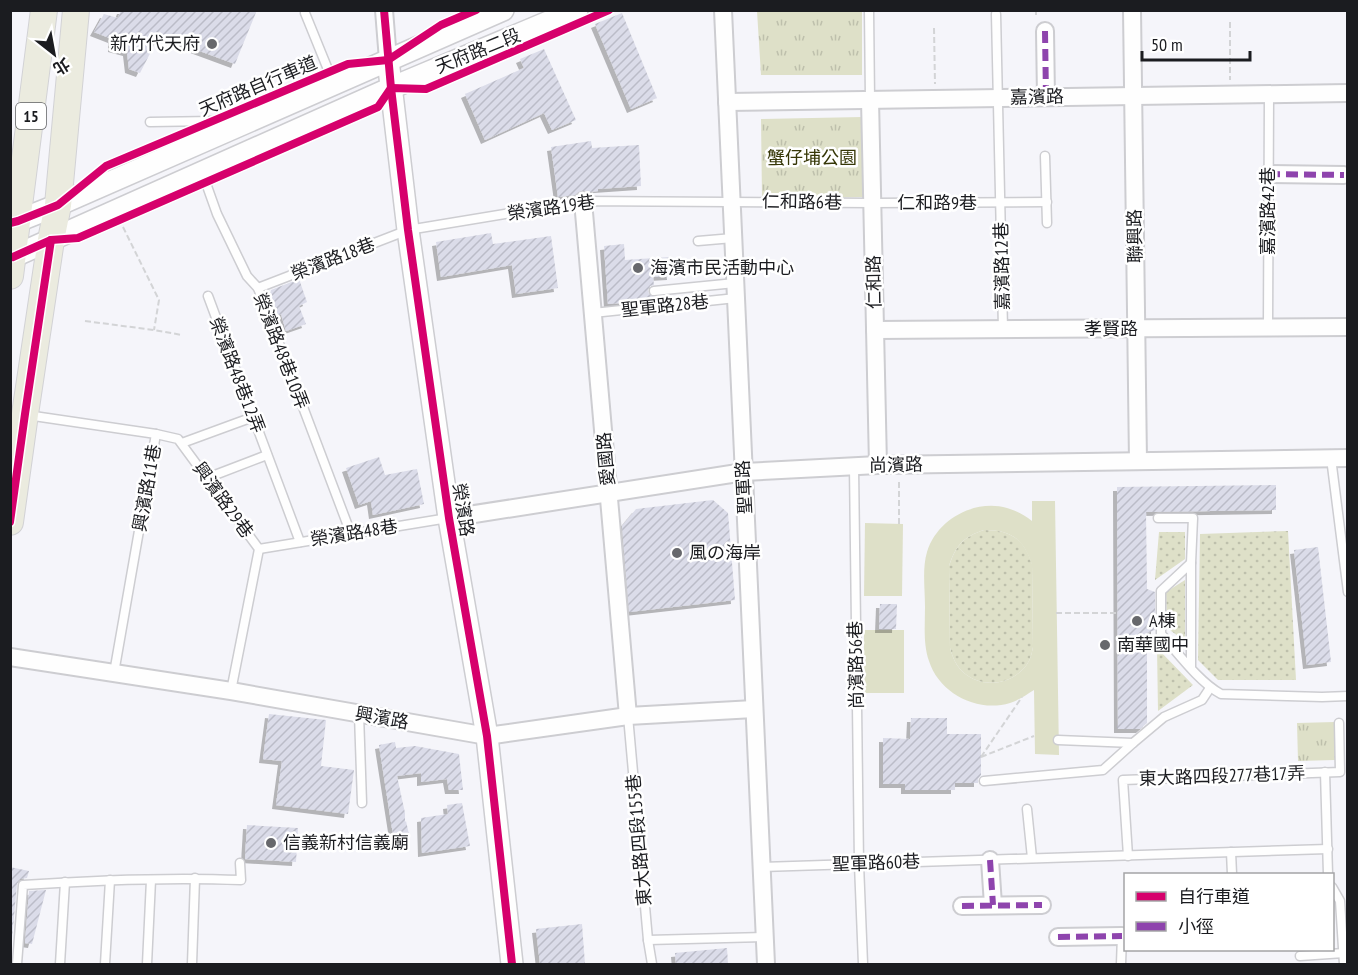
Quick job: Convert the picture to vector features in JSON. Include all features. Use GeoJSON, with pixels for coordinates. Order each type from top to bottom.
{"type":"FeatureCollection","features":[{"type":"Feature","properties":{"kind":"main road","name":"15"},"geometry":{"type":"LineString","coordinates":[[11,263],[14,223],[44,10]]}},
{"type":"Feature","properties":{"kind":"main road","name":"15"},"geometry":{"type":"LineString","coordinates":[[10,522],[58,205],[76,10]]}},
{"type":"Feature","properties":{"kind":"street"},"geometry":{"type":"LineString","coordinates":[[384,10],[388,60]]}},
{"type":"Feature","properties":{"kind":"street","name":"天府路二段"},"geometry":{"type":"LineString","coordinates":[[14,223],[503,10]]}},
{"type":"Feature","properties":{"kind":"street","name":"天府路二段"},"geometry":{"type":"LineString","coordinates":[[11,263],[51,240],[116,210],[391,88],[577,10]]}},
{"type":"Feature","properties":{"kind":"street","name":"聖軍路"},"geometry":{"type":"LineString","coordinates":[[723,10],[766,964]]}},
{"type":"Feature","properties":{"kind":"street","name":"聯興路"},"geometry":{"type":"LineString","coordinates":[[1132,10],[1138,461]]}},
{"type":"Feature","properties":{"kind":"street"},"geometry":{"type":"LineString","coordinates":[[1045,31],[1046,97]]}},
{"type":"Feature","properties":{"kind":"street","name":"榮濱路"},"geometry":{"type":"LineString","coordinates":[[388,60],[408,230],[449,518],[487,736],[512,964]]}},
{"type":"Feature","properties":{"kind":"street","name":"嘉濱路"},"geometry":{"type":"LineString","coordinates":[[727,102],[1347,93]]}},
{"type":"Feature","properties":{"kind":"street","name":"仁和路"},"geometry":{"type":"LineString","coordinates":[[870,100],[878,465]]}},
{"type":"Feature","properties":{"kind":"street"},"geometry":{"type":"LineString","coordinates":[[1268,174],[1344,175]]}},
{"type":"Feature","properties":{"kind":"street","name":"愛國路"},"geometry":{"type":"LineString","coordinates":[[583,201],[628,716]]}},
{"type":"Feature","properties":{"kind":"street","name":"孝賢路"},"geometry":{"type":"LineString","coordinates":[[875,330],[1347,327]]}},
{"type":"Feature","properties":{"kind":"street","name":"尚濱路"},"geometry":{"type":"LineString","coordinates":[[449,518],[744,472],[899,464],[1339,458]]}},
{"type":"Feature","properties":{"kind":"street","name":"興濱路"},"geometry":{"type":"LineString","coordinates":[[10,657],[231,691],[487,736],[628,716],[754,709]]}},
{"type":"Feature","properties":{"kind":"street"},"geometry":{"type":"LineString","coordinates":[[990,860],[993,905]]}},
{"type":"Feature","properties":{"kind":"street"},"geometry":{"type":"LineString","coordinates":[[962,906],[1042,905]]}},
{"type":"Feature","properties":{"kind":"street"},"geometry":{"type":"LineString","coordinates":[[1058,937],[1122,936]]}},
{"type":"Feature","properties":{"kind":"lane"},"geometry":{"type":"LineString","coordinates":[[869,10],[870,100]]}},
{"type":"Feature","properties":{"kind":"lane"},"geometry":{"type":"LineString","coordinates":[[304,12],[332,84]]}},
{"type":"Feature","properties":{"kind":"lane","name":"嘉濱路12巷"},"geometry":{"type":"LineString","coordinates":[[996,14],[1003,329]]}},
{"type":"Feature","properties":{"kind":"lane","name":"嘉濱路42巷"},"geometry":{"type":"LineString","coordinates":[[1268,327],[1269,94]]}},
{"type":"Feature","properties":{"kind":"lane"},"geometry":{"type":"LineString","coordinates":[[150,122],[213,121],[222,132]]}},
{"type":"Feature","properties":{"kind":"lane"},"geometry":{"type":"LineString","coordinates":[[1045,156],[1047,224]]}},
{"type":"Feature","properties":{"kind":"lane","name":"榮濱路48巷10弄"},"geometry":{"type":"LineString","coordinates":[[202,172],[217,214],[247,276],[258,288],[351,534]]}},
{"type":"Feature","properties":{"kind":"lane","name":"榮濱路19巷"},"geometry":{"type":"LineString","coordinates":[[408,230],[583,201],[732,201]]}},
{"type":"Feature","properties":{"kind":"lane","name":"仁和路6巷"},"geometry":{"type":"LineString","coordinates":[[732,201],[872,203]]}},
{"type":"Feature","properties":{"kind":"lane","name":"嘉濱路12巷"},"geometry":{"type":"LineString","coordinates":[[1001,203],[1047,202]]}},
{"type":"Feature","properties":{"kind":"lane","name":"仁和路9巷"},"geometry":{"type":"LineString","coordinates":[[872,203],[1001,203]]}},
{"type":"Feature","properties":{"kind":"lane","name":"榮濱路18巷"},"geometry":{"type":"LineString","coordinates":[[258,288],[408,230]]}},
{"type":"Feature","properties":{"kind":"lane"},"geometry":{"type":"LineString","coordinates":[[698,241],[733,238]]}},
{"type":"Feature","properties":{"kind":"lane"},"geometry":{"type":"LineString","coordinates":[[654,291],[736,291]]}},
{"type":"Feature","properties":{"kind":"lane","name":"聖軍路28巷"},"geometry":{"type":"LineString","coordinates":[[593,313],[736,291]]}},
{"type":"Feature","properties":{"kind":"lane","name":"榮濱路48巷12弄"},"geometry":{"type":"LineString","coordinates":[[208,296],[300,542]]}},
{"type":"Feature","properties":{"kind":"lane","name":"興濱路11巷"},"geometry":{"type":"LineString","coordinates":[[25,414],[156,434],[114,673]]}},
{"type":"Feature","properties":{"kind":"lane"},"geometry":{"type":"LineString","coordinates":[[182,443],[253,417]]}},
{"type":"Feature","properties":{"kind":"lane","name":"興濱路29巷"},"geometry":{"type":"LineString","coordinates":[[156,434],[178,439],[182,443],[259,549],[231,691]]}},
{"type":"Feature","properties":{"kind":"lane","name":"榮濱路48巷12弄"},"geometry":{"type":"LineString","coordinates":[[207,478],[267,455]]}},
{"type":"Feature","properties":{"kind":"lane"},"geometry":{"type":"LineString","coordinates":[[1339,458],[1347,592]]}},
{"type":"Feature","properties":{"kind":"lane","name":"尚濱路56巷"},"geometry":{"type":"LineString","coordinates":[[854,466],[859,864],[863,964]]}},
{"type":"Feature","properties":{"kind":"lane","name":"榮濱路48巷"},"geometry":{"type":"LineString","coordinates":[[259,549],[449,518]]}},
{"type":"Feature","properties":{"kind":"lane"},"geometry":{"type":"LineString","coordinates":[[1158,518],[1193,518],[1191,667]]}},
{"type":"Feature","properties":{"kind":"lane"},"geometry":{"type":"LineString","coordinates":[[1191,563],[1161,591],[1161,634],[1210,688],[1221,694],[1322,698],[1347,696]]}},
{"type":"Feature","properties":{"kind":"lane"},"geometry":{"type":"LineString","coordinates":[[984,781],[1103,770],[1164,717],[1202,700],[1210,688]]}},
{"type":"Feature","properties":{"kind":"lane"},"geometry":{"type":"LineString","coordinates":[[359,714],[362,803]]}},
{"type":"Feature","properties":{"kind":"lane","name":"東大路四段155巷"},"geometry":{"type":"LineString","coordinates":[[628,716],[652,964]]}},
{"type":"Feature","properties":{"kind":"lane"},"geometry":{"type":"LineString","coordinates":[[1328,873],[1324,772],[1340,772],[1339,723]]}},
{"type":"Feature","properties":{"kind":"lane"},"geometry":{"type":"LineString","coordinates":[[1058,740],[1133,743]]}},
{"type":"Feature","properties":{"kind":"lane","name":"東大路四段277巷17弄"},"geometry":{"type":"LineString","coordinates":[[1128,856],[1123,780],[1324,772]]}},
{"type":"Feature","properties":{"kind":"lane"},"geometry":{"type":"LineString","coordinates":[[1027,809],[1032,858]]}},
{"type":"Feature","properties":{"kind":"lane","name":"聖軍路60巷"},"geometry":{"type":"LineString","coordinates":[[761,867],[1328,849]]}},
{"type":"Feature","properties":{"kind":"lane"},"geometry":{"type":"LineString","coordinates":[[1231,852],[1232,873]]}},
{"type":"Feature","properties":{"kind":"lane"},"geometry":{"type":"LineString","coordinates":[[17,964],[23,885],[110,879],[241,880],[240,863]]}},
{"type":"Feature","properties":{"kind":"lane"},"geometry":{"type":"LineString","coordinates":[[192,964],[195,878]]}},
{"type":"Feature","properties":{"kind":"lane"},"geometry":{"type":"LineString","coordinates":[[105,964],[110,879]]}},
{"type":"Feature","properties":{"kind":"lane"},"geometry":{"type":"LineString","coordinates":[[147,964],[151,880]]}},
{"type":"Feature","properties":{"kind":"lane"},"geometry":{"type":"LineString","coordinates":[[60,964],[65,882]]}},
{"type":"Feature","properties":{"kind":"lane"},"geometry":{"type":"LineString","coordinates":[[1334,890],[1340,901],[1344,964]]}},
{"type":"Feature","properties":{"kind":"lane"},"geometry":{"type":"LineString","coordinates":[[1121,964],[1122,936]]}},
{"type":"Feature","properties":{"kind":"lane"},"geometry":{"type":"LineString","coordinates":[[648,940],[765,937]]}},
{"type":"Feature","properties":{"kind":"lane"},"geometry":{"type":"LineString","coordinates":[[1300,956],[1344,953]]}},
{"type":"Feature","properties":{"kind":"path"},"geometry":{"type":"LineString","coordinates":[[1036,10],[1036,15]]}},
{"type":"Feature","properties":{"kind":"path"},"geometry":{"type":"LineString","coordinates":[[1230,22],[1230,95]]}},
{"type":"Feature","properties":{"kind":"path"},"geometry":{"type":"LineString","coordinates":[[934,28],[936,99]]}},
{"type":"Feature","properties":{"kind":"path"},"geometry":{"type":"LineString","coordinates":[[116,210],[159,300],[154,330]]}},
{"type":"Feature","properties":{"kind":"path"},"geometry":{"type":"LineString","coordinates":[[86,321],[182,335]]}},
{"type":"Feature","properties":{"kind":"path"},"geometry":{"type":"LineString","coordinates":[[899,464],[899,524]]}},
{"type":"Feature","properties":{"kind":"path"},"geometry":{"type":"LineString","coordinates":[[1056,613],[1118,613]]}},
{"type":"Feature","properties":{"kind":"path"},"geometry":{"type":"LineString","coordinates":[[1023,698],[981,757],[1034,736]]}},
{"type":"Feature","properties":{"kind":"green space"},"geometry":{"type":"Polygon","coordinates":[[[757,11],[862,11],[862,75],[761,75],[757,11]]]}},
{"type":"Feature","properties":{"kind":"green space","name":"蟹仔埔公園"},"geometry":{"type":"Polygon","coordinates":[[[862,117],[863,197],[762,199],[761,119],[862,117]]]}},
{"type":"Feature","properties":{"kind":"green space"},"geometry":{"type":"Polygon","coordinates":[[[1032,501],[1055,501],[1059,755],[1035,754],[1034,690],[1010,703],[985,705],[973,703],[950,691],[941,682],[929,661],[926,648],[925,565],[927,552],[939,530],[959,514],[982,506],[1007,508],[1032,521],[1032,501]],[[984,530],[961,543],[954,552],[949,566],[952,655],[964,673],[981,682],[990,683],[1016,675],[1029,661],[1033,647],[1032,565],[1029,556],[1015,538],[993,530],[984,530]]]}},
{"type":"Feature","properties":{"kind":"green space"},"geometry":{"type":"Polygon","coordinates":[[[865,523],[903,524],[902,596],[864,596],[865,523]]]}},
{"type":"Feature","properties":{"kind":"green space"},"geometry":{"type":"Polygon","coordinates":[[[984,530],[1002,532],[1015,538],[1025,548],[1032,564],[1033,647],[1029,661],[1016,675],[990,683],[981,682],[964,673],[955,662],[950,648],[949,566],[954,552],[961,543],[984,530]]]}},
{"type":"Feature","properties":{"kind":"green space"},"geometry":{"type":"Polygon","coordinates":[[[1288,531],[1296,680],[1218,680],[1198,660],[1200,534],[1288,531]]]}},
{"type":"Feature","properties":{"kind":"green space"},"geometry":{"type":"Polygon","coordinates":[[[1159,532],[1185,532],[1185,559],[1155,580],[1159,532]]]}},
{"type":"Feature","properties":{"kind":"green space"},"geometry":{"type":"Polygon","coordinates":[[[1185,580],[1185,641],[1167,628],[1166,592],[1185,580]]]}},
{"type":"Feature","properties":{"kind":"green space"},"geometry":{"type":"Polygon","coordinates":[[[864,630],[904,630],[904,693],[864,693],[864,630]]]}},
{"type":"Feature","properties":{"kind":"green space"},"geometry":{"type":"Polygon","coordinates":[[[1157,648],[1193,685],[1158,711],[1157,648]]]}},
{"type":"Feature","properties":{"kind":"green space"},"geometry":{"type":"Polygon","coordinates":[[[1335,722],[1335,760],[1298,761],[1297,723],[1335,722]]]}},
{"type":"Feature","properties":{"kind":"building","name":"新竹代天府"},"geometry":{"type":"Polygon","coordinates":[[[121,10],[257,10],[235,64],[159,36],[140,73],[129,69],[127,52],[112,48],[112,39],[94,32],[104,14],[118,18],[121,10]]]}},
{"type":"Feature","properties":{"kind":"building"},"geometry":{"type":"Polygon","coordinates":[[[622,13],[657,98],[631,109],[595,24],[622,13]]]}},
{"type":"Feature","properties":{"kind":"building"},"geometry":{"type":"Polygon","coordinates":[[[544,49],[576,120],[552,130],[544,113],[485,140],[465,94],[524,68],[520,59],[544,49]]]}},
{"type":"Feature","properties":{"kind":"building"},"geometry":{"type":"Polygon","coordinates":[[[591,141],[592,148],[639,145],[641,186],[582,191],[575,195],[558,197],[551,147],[591,141]]]}},
{"type":"Feature","properties":{"kind":"building"},"geometry":{"type":"Polygon","coordinates":[[[491,233],[493,244],[551,236],[558,288],[516,294],[512,265],[441,277],[436,242],[491,233]]]}},
{"type":"Feature","properties":{"kind":"building","name":"海濱市民活動中心"},"geometry":{"type":"Polygon","coordinates":[[[624,244],[625,260],[669,257],[671,276],[653,277],[654,285],[648,289],[649,294],[655,297],[655,300],[608,304],[604,246],[624,244]]]}},
{"type":"Feature","properties":{"kind":"building"},"geometry":{"type":"Polygon","coordinates":[[[299,279],[307,302],[299,306],[306,324],[286,331],[281,314],[275,316],[269,300],[271,290],[299,279]]]}},
{"type":"Feature","properties":{"kind":"building"},"geometry":{"type":"Polygon","coordinates":[[[379,457],[385,475],[417,469],[424,504],[373,515],[371,501],[359,505],[346,468],[379,457]]]}},
{"type":"Feature","properties":{"kind":"building","name":"A棟"},"geometry":{"type":"Polygon","coordinates":[[[1276,485],[1276,510],[1146,512],[1147,589],[1155,592],[1155,630],[1147,633],[1147,723],[1140,729],[1118,729],[1117,487],[1276,485]]]}},
{"type":"Feature","properties":{"kind":"building"},"geometry":{"type":"Polygon","coordinates":[[[713,500],[728,513],[735,600],[629,612],[622,526],[636,509],[713,500]]]}},
{"type":"Feature","properties":{"kind":"building"},"geometry":{"type":"Polygon","coordinates":[[[1318,547],[1331,662],[1307,665],[1294,550],[1318,547]]]}},
{"type":"Feature","properties":{"kind":"building"},"geometry":{"type":"Polygon","coordinates":[[[880,604],[897,604],[896,629],[879,629],[880,604]]]}},
{"type":"Feature","properties":{"kind":"building"},"geometry":{"type":"Polygon","coordinates":[[[269,714],[326,720],[321,766],[354,770],[348,814],[276,805],[282,761],[263,759],[269,714]]]}},
{"type":"Feature","properties":{"kind":"building"},"geometry":{"type":"Polygon","coordinates":[[[911,718],[947,718],[947,734],[981,734],[981,775],[978,783],[955,783],[955,790],[905,790],[905,784],[883,784],[883,738],[910,739],[911,718]]]}},
{"type":"Feature","properties":{"kind":"building"},"geometry":{"type":"Polygon","coordinates":[[[395,742],[396,748],[415,746],[459,754],[463,790],[449,790],[447,779],[421,782],[421,773],[397,776],[410,839],[394,841],[379,745],[395,742]]]}},
{"type":"Feature","properties":{"kind":"building"},"geometry":{"type":"Polygon","coordinates":[[[462,803],[470,846],[422,853],[421,818],[448,814],[447,805],[462,803]]]}},
{"type":"Feature","properties":{"kind":"building","name":"信義新村信義廟"},"geometry":{"type":"Polygon","coordinates":[[[247,825],[298,828],[296,862],[245,859],[247,825]]]}},
{"type":"Feature","properties":{"kind":"building"},"geometry":{"type":"Polygon","coordinates":[[[10,867],[29,871],[27,878],[20,879],[17,884],[12,939],[10,939],[10,867]]]}},
{"type":"Feature","properties":{"kind":"building"},"geometry":{"type":"Polygon","coordinates":[[[46,890],[32,944],[25,943],[29,891],[46,890]]]}},
{"type":"Feature","properties":{"kind":"building"},"geometry":{"type":"Polygon","coordinates":[[[582,924],[585,964],[540,964],[536,929],[582,924]]]}},
{"type":"Feature","properties":{"kind":"building"},"geometry":{"type":"Polygon","coordinates":[[[727,948],[728,964],[676,964],[675,953],[727,948]]]}},
{"type":"Feature","properties":{"kind":"marked path"},"geometry":{"type":"LineString","coordinates":[[1045,31],[1046,97]]}},
{"type":"Feature","properties":{"kind":"marked path"},"geometry":{"type":"LineString","coordinates":[[1268,174],[1344,175]]}},
{"type":"Feature","properties":{"kind":"marked path"},"geometry":{"type":"LineString","coordinates":[[990,860],[993,905]]}},
{"type":"Feature","properties":{"kind":"marked path"},"geometry":{"type":"LineString","coordinates":[[962,906],[1042,905]]}},
{"type":"Feature","properties":{"kind":"marked path"},"geometry":{"type":"LineString","coordinates":[[1058,937],[1122,936]]}},
{"type":"Feature","properties":{"kind":"cycle path"},"geometry":{"type":"LineString","coordinates":[[384,10],[408,230],[449,518],[487,736],[512,964]]}},
{"type":"Feature","properties":{"kind":"cycle path","name":"天府路自行車道"},"geometry":{"type":"LineString","coordinates":[[10,223],[58,205],[106,166],[348,64],[388,60],[441,25],[476,10]]}},
{"type":"Feature","properties":{"kind":"cycle path"},"geometry":{"type":"LineString","coordinates":[[13,257],[51,240],[78,238],[378,107],[391,88],[426,89],[609,10]]}},
{"type":"Feature","properties":{"kind":"cycle path"},"geometry":{"type":"LineString","coordinates":[[10,522],[51,240]]}},
{"type":"Feature","properties":{"kind":"place","name":"新竹代天府"},"geometry":{"type":"Point","coordinates":[212,44]}},
{"type":"Feature","properties":{"kind":"place","name":"海濱市民活動中心"},"geometry":{"type":"Point","coordinates":[638,268]}},
{"type":"Feature","properties":{"kind":"place","name":"風の海岸"},"geometry":{"type":"Point","coordinates":[677,553]}},
{"type":"Feature","properties":{"kind":"place","name":"A棟"},"geometry":{"type":"Point","coordinates":[1137,621]}},
{"type":"Feature","properties":{"kind":"place","name":"南華國中"},"geometry":{"type":"Point","coordinates":[1105,645]}},
{"type":"Feature","properties":{"kind":"place","name":"信義新村信義廟"},"geometry":{"type":"Point","coordinates":[271,843]}}]}
